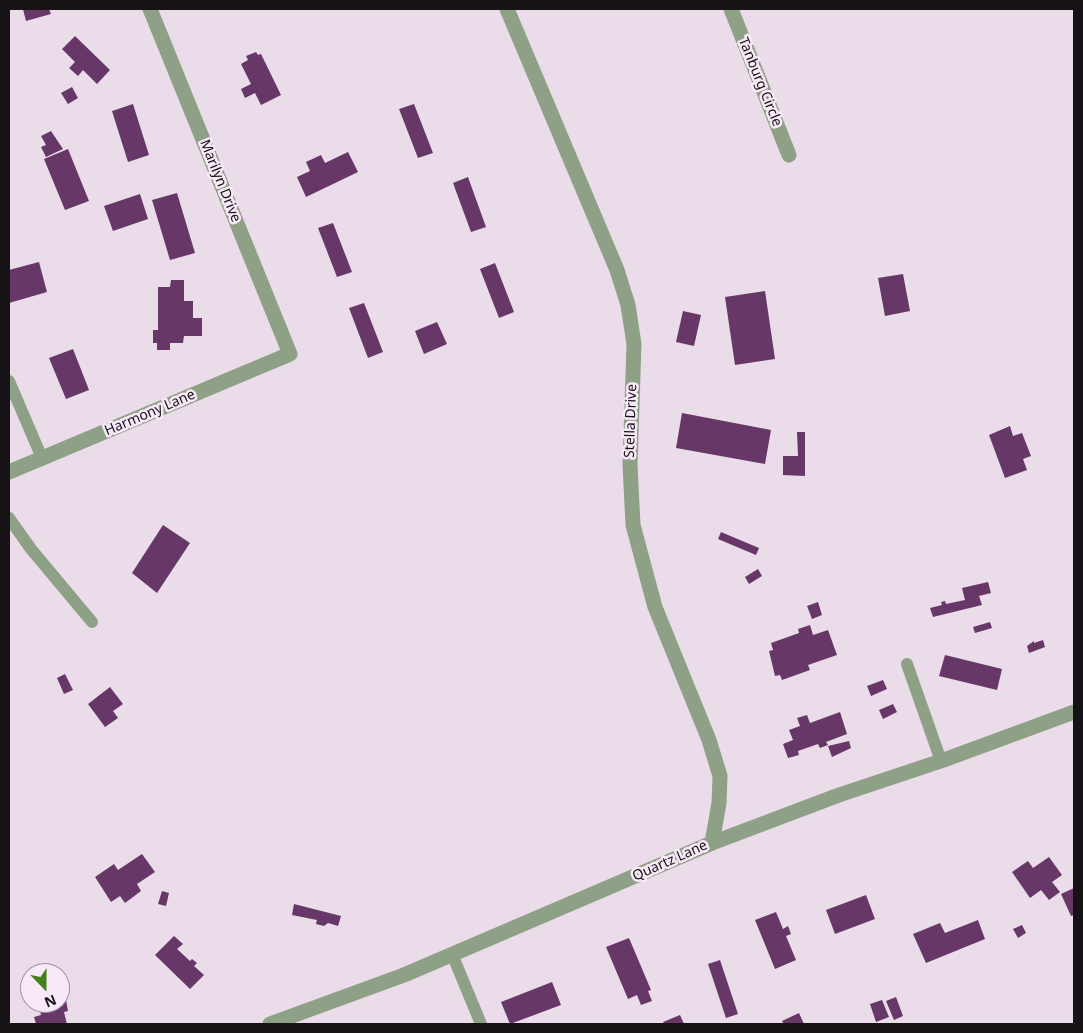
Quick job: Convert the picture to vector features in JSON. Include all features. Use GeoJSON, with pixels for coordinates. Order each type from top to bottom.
{"type":"FeatureCollection","features":[{"type":"Feature","properties":{"kind":"street","name":"Marilyn Drive"},"geometry":{"type":"LineString","coordinates":[[150,9],[290,354]]}},
{"type":"Feature","properties":{"kind":"street","name":"Stella Drive"},"geometry":{"type":"LineString","coordinates":[[507,9],[617,270],[628,305],[634,344],[630,466],[633,525],[655,607],[709,740],[720,776],[720,803],[712,842]]}},
{"type":"Feature","properties":{"kind":"street","name":"Tanburg Circle"},"geometry":{"type":"LineString","coordinates":[[731,9],[789,155]]}},
{"type":"Feature","properties":{"kind":"street","name":"Harmony Lane"},"geometry":{"type":"LineString","coordinates":[[9,472],[290,354]]}},
{"type":"Feature","properties":{"kind":"street","name":"Quartz Lane"},"geometry":{"type":"LineString","coordinates":[[270,1024],[404,975],[712,842],[1074,712]]}},
{"type":"Feature","properties":{"kind":"lane"},"geometry":{"type":"LineString","coordinates":[[9,381],[42,458]]}},
{"type":"Feature","properties":{"kind":"lane"},"geometry":{"type":"LineString","coordinates":[[9,518],[31,549],[92,622]]}},
{"type":"Feature","properties":{"kind":"lane"},"geometry":{"type":"LineString","coordinates":[[907,664],[941,761]]}},
{"type":"Feature","properties":{"kind":"lane"},"geometry":{"type":"LineString","coordinates":[[452,954],[481,1024]]}},
{"type":"Feature","properties":{"kind":"building"},"geometry":{"type":"Polygon","coordinates":[[[23,9],[49,9],[51,14],[26,21],[23,9]]]}},
{"type":"Feature","properties":{"kind":"building"},"geometry":{"type":"Polygon","coordinates":[[[75,36],[110,70],[97,84],[83,70],[78,76],[69,68],[75,62],[62,49],[75,36]]]}},
{"type":"Feature","properties":{"kind":"building"},"geometry":{"type":"Polygon","coordinates":[[[256,52],[258,55],[261,54],[281,95],[261,105],[255,93],[245,98],[241,89],[251,84],[241,64],[248,60],[246,56],[256,52]]]}},
{"type":"Feature","properties":{"kind":"building"},"geometry":{"type":"Polygon","coordinates":[[[72,87],[78,98],[68,104],[61,93],[72,87]]]}},
{"type":"Feature","properties":{"kind":"building"},"geometry":{"type":"Polygon","coordinates":[[[133,104],[149,155],[128,162],[112,111],[133,104]]]}},
{"type":"Feature","properties":{"kind":"building"},"geometry":{"type":"Polygon","coordinates":[[[414,104],[433,153],[418,158],[399,109],[414,104]]]}},
{"type":"Feature","properties":{"kind":"building"},"geometry":{"type":"Polygon","coordinates":[[[51,131],[63,149],[46,157],[41,147],[46,145],[41,136],[51,131]]]}},
{"type":"Feature","properties":{"kind":"building"},"geometry":{"type":"Polygon","coordinates":[[[68,149],[89,201],[65,210],[44,159],[68,149]]]}},
{"type":"Feature","properties":{"kind":"building"},"geometry":{"type":"Polygon","coordinates":[[[348,152],[358,172],[306,197],[297,177],[310,171],[306,162],[321,155],[325,163],[348,152]]]}},
{"type":"Feature","properties":{"kind":"building"},"geometry":{"type":"Polygon","coordinates":[[[468,177],[486,227],[471,232],[453,183],[468,177]]]}},
{"type":"Feature","properties":{"kind":"building"},"geometry":{"type":"Polygon","coordinates":[[[177,193],[195,253],[170,260],[152,200],[177,193]]]}},
{"type":"Feature","properties":{"kind":"building"},"geometry":{"type":"Polygon","coordinates":[[[140,194],[148,219],[113,231],[104,206],[140,194]]]}},
{"type":"Feature","properties":{"kind":"building"},"geometry":{"type":"Polygon","coordinates":[[[333,223],[352,272],[337,277],[318,228],[333,223]]]}},
{"type":"Feature","properties":{"kind":"building"},"geometry":{"type":"Polygon","coordinates":[[[39,262],[47,292],[9,303],[9,270],[39,262]]]}},
{"type":"Feature","properties":{"kind":"building"},"geometry":{"type":"Polygon","coordinates":[[[495,263],[514,312],[499,318],[480,269],[495,263]]]}},
{"type":"Feature","properties":{"kind":"building"},"geometry":{"type":"Polygon","coordinates":[[[903,274],[910,311],[885,316],[878,278],[903,274]]]}},
{"type":"Feature","properties":{"kind":"building"},"geometry":{"type":"Polygon","coordinates":[[[171,280],[184,280],[184,301],[193,301],[193,318],[202,318],[202,336],[184,336],[183,343],[170,343],[170,350],[157,350],[157,343],[153,343],[153,330],[158,330],[158,287],[170,287],[171,280]]]}},
{"type":"Feature","properties":{"kind":"building"},"geometry":{"type":"Polygon","coordinates":[[[765,291],[775,359],[735,365],[725,297],[765,291]]]}},
{"type":"Feature","properties":{"kind":"building"},"geometry":{"type":"Polygon","coordinates":[[[364,303],[383,352],[368,358],[349,308],[364,303]]]}},
{"type":"Feature","properties":{"kind":"building"},"geometry":{"type":"Polygon","coordinates":[[[683,311],[701,315],[694,346],[676,342],[683,311]]]}},
{"type":"Feature","properties":{"kind":"building"},"geometry":{"type":"Polygon","coordinates":[[[437,322],[447,344],[424,354],[415,331],[437,322]]]}},
{"type":"Feature","properties":{"kind":"building"},"geometry":{"type":"Polygon","coordinates":[[[73,349],[89,390],[66,399],[49,358],[73,349]]]}},
{"type":"Feature","properties":{"kind":"building"},"geometry":{"type":"Polygon","coordinates":[[[682,413],[771,430],[765,464],[676,448],[682,413]]]}},
{"type":"Feature","properties":{"kind":"building"},"geometry":{"type":"Polygon","coordinates":[[[1010,426],[1013,436],[1022,433],[1031,456],[1023,459],[1027,470],[1005,478],[989,435],[1010,426]]]}},
{"type":"Feature","properties":{"kind":"building"},"geometry":{"type":"Polygon","coordinates":[[[797,432],[805,432],[805,476],[783,475],[783,456],[798,456],[797,432]]]}},
{"type":"Feature","properties":{"kind":"building"},"geometry":{"type":"Polygon","coordinates":[[[163,525],[190,543],[157,593],[132,573],[163,525]]]}},
{"type":"Feature","properties":{"kind":"building"},"geometry":{"type":"Polygon","coordinates":[[[721,532],[759,548],[756,555],[718,539],[721,532]]]}},
{"type":"Feature","properties":{"kind":"building"},"geometry":{"type":"Polygon","coordinates":[[[758,569],[762,576],[749,584],[745,577],[758,569]]]}},
{"type":"Feature","properties":{"kind":"building"},"geometry":{"type":"Polygon","coordinates":[[[988,582],[991,593],[979,596],[982,605],[933,617],[930,608],[942,605],[941,602],[945,601],[946,604],[965,600],[962,588],[988,582]]]}},
{"type":"Feature","properties":{"kind":"building"},"geometry":{"type":"Polygon","coordinates":[[[818,602],[822,615],[812,619],[807,606],[818,602]]]}},
{"type":"Feature","properties":{"kind":"building"},"geometry":{"type":"Polygon","coordinates":[[[990,622],[992,628],[975,633],[973,627],[990,622]]]}},
{"type":"Feature","properties":{"kind":"building"},"geometry":{"type":"Polygon","coordinates":[[[810,625],[813,635],[828,630],[837,655],[808,665],[810,670],[782,680],[780,675],[775,676],[769,651],[773,650],[771,643],[799,633],[798,629],[810,625]]]}},
{"type":"Feature","properties":{"kind":"building"},"geometry":{"type":"Polygon","coordinates":[[[1043,640],[1045,647],[1029,653],[1027,646],[1034,641],[1034,643],[1043,640]]]}},
{"type":"Feature","properties":{"kind":"building"},"geometry":{"type":"Polygon","coordinates":[[[945,655],[1002,669],[997,690],[939,676],[945,655]]]}},
{"type":"Feature","properties":{"kind":"building"},"geometry":{"type":"Polygon","coordinates":[[[65,674],[73,690],[64,694],[57,678],[65,674]]]}},
{"type":"Feature","properties":{"kind":"building"},"geometry":{"type":"Polygon","coordinates":[[[883,680],[887,689],[871,696],[867,686],[883,680]]]}},
{"type":"Feature","properties":{"kind":"building"},"geometry":{"type":"Polygon","coordinates":[[[110,687],[123,704],[113,711],[118,718],[105,727],[88,704],[110,687]]]}},
{"type":"Feature","properties":{"kind":"building"},"geometry":{"type":"Polygon","coordinates":[[[893,704],[897,712],[883,719],[879,710],[893,704]]]}},
{"type":"Feature","properties":{"kind":"building"},"geometry":{"type":"Polygon","coordinates":[[[840,712],[847,734],[826,742],[828,745],[820,748],[818,744],[798,751],[799,755],[788,758],[783,744],[793,740],[789,730],[800,726],[797,718],[807,715],[810,723],[840,712]]]}},
{"type":"Feature","properties":{"kind":"building"},"geometry":{"type":"Polygon","coordinates":[[[849,741],[851,748],[832,757],[828,746],[849,741]]]}},
{"type":"Feature","properties":{"kind":"building"},"geometry":{"type":"Polygon","coordinates":[[[142,854],[155,872],[137,884],[141,891],[125,903],[120,896],[111,902],[95,877],[114,864],[118,870],[142,854]]]}},
{"type":"Feature","properties":{"kind":"building"},"geometry":{"type":"Polygon","coordinates":[[[1049,857],[1062,875],[1052,882],[1060,892],[1049,900],[1041,890],[1030,898],[1012,872],[1028,861],[1033,868],[1049,857]]]}},
{"type":"Feature","properties":{"kind":"building"},"geometry":{"type":"Polygon","coordinates":[[[1074,888],[1074,915],[1071,916],[1061,894],[1074,888]]]}},
{"type":"Feature","properties":{"kind":"building"},"geometry":{"type":"Polygon","coordinates":[[[162,891],[169,893],[166,906],[158,904],[162,891]]]}},
{"type":"Feature","properties":{"kind":"building"},"geometry":{"type":"Polygon","coordinates":[[[866,895],[875,919],[835,934],[826,910],[866,895]]]}},
{"type":"Feature","properties":{"kind":"building"},"geometry":{"type":"Polygon","coordinates":[[[294,904],[341,916],[338,926],[328,923],[324,926],[316,924],[317,920],[292,915],[294,904]]]}},
{"type":"Feature","properties":{"kind":"building"},"geometry":{"type":"Polygon","coordinates":[[[776,912],[783,929],[788,926],[791,934],[786,936],[796,960],[775,969],[755,920],[776,912]]]}},
{"type":"Feature","properties":{"kind":"building"},"geometry":{"type":"Polygon","coordinates":[[[978,920],[985,939],[926,963],[913,934],[940,923],[945,933],[978,920]]]}},
{"type":"Feature","properties":{"kind":"building"},"geometry":{"type":"Polygon","coordinates":[[[1022,925],[1026,933],[1018,938],[1013,929],[1022,925]]]}},
{"type":"Feature","properties":{"kind":"building"},"geometry":{"type":"Polygon","coordinates":[[[174,936],[183,944],[177,949],[190,961],[192,959],[197,963],[194,966],[204,975],[190,989],[155,955],[174,936]]]}},
{"type":"Feature","properties":{"kind":"building"},"geometry":{"type":"Polygon","coordinates":[[[629,938],[651,990],[648,991],[652,1001],[641,1005],[637,995],[628,999],[606,947],[629,938]]]}},
{"type":"Feature","properties":{"kind":"building"},"geometry":{"type":"Polygon","coordinates":[[[720,960],[738,1014],[726,1018],[708,964],[720,960]]]}},
{"type":"Feature","properties":{"kind":"building"},"geometry":{"type":"Polygon","coordinates":[[[552,982],[561,1005],[510,1024],[501,1002],[552,982]]]}},
{"type":"Feature","properties":{"kind":"building"},"geometry":{"type":"Polygon","coordinates":[[[896,997],[903,1016],[894,1020],[886,1001],[896,997]]]}},
{"type":"Feature","properties":{"kind":"building"},"geometry":{"type":"Polygon","coordinates":[[[882,1000],[889,1017],[876,1022],[870,1004],[882,1000]]]}},
{"type":"Feature","properties":{"kind":"building"},"geometry":{"type":"Polygon","coordinates":[[[40,1013],[64,1013],[67,1024],[36,1024],[34,1017],[41,1015],[40,1013]]]}},
{"type":"Feature","properties":{"kind":"building"},"geometry":{"type":"Polygon","coordinates":[[[799,1013],[804,1024],[784,1024],[782,1021],[799,1013]]]}},
{"type":"Feature","properties":{"kind":"building"},"geometry":{"type":"Polygon","coordinates":[[[680,1015],[684,1024],[664,1024],[663,1022],[680,1015]]]}}]}
